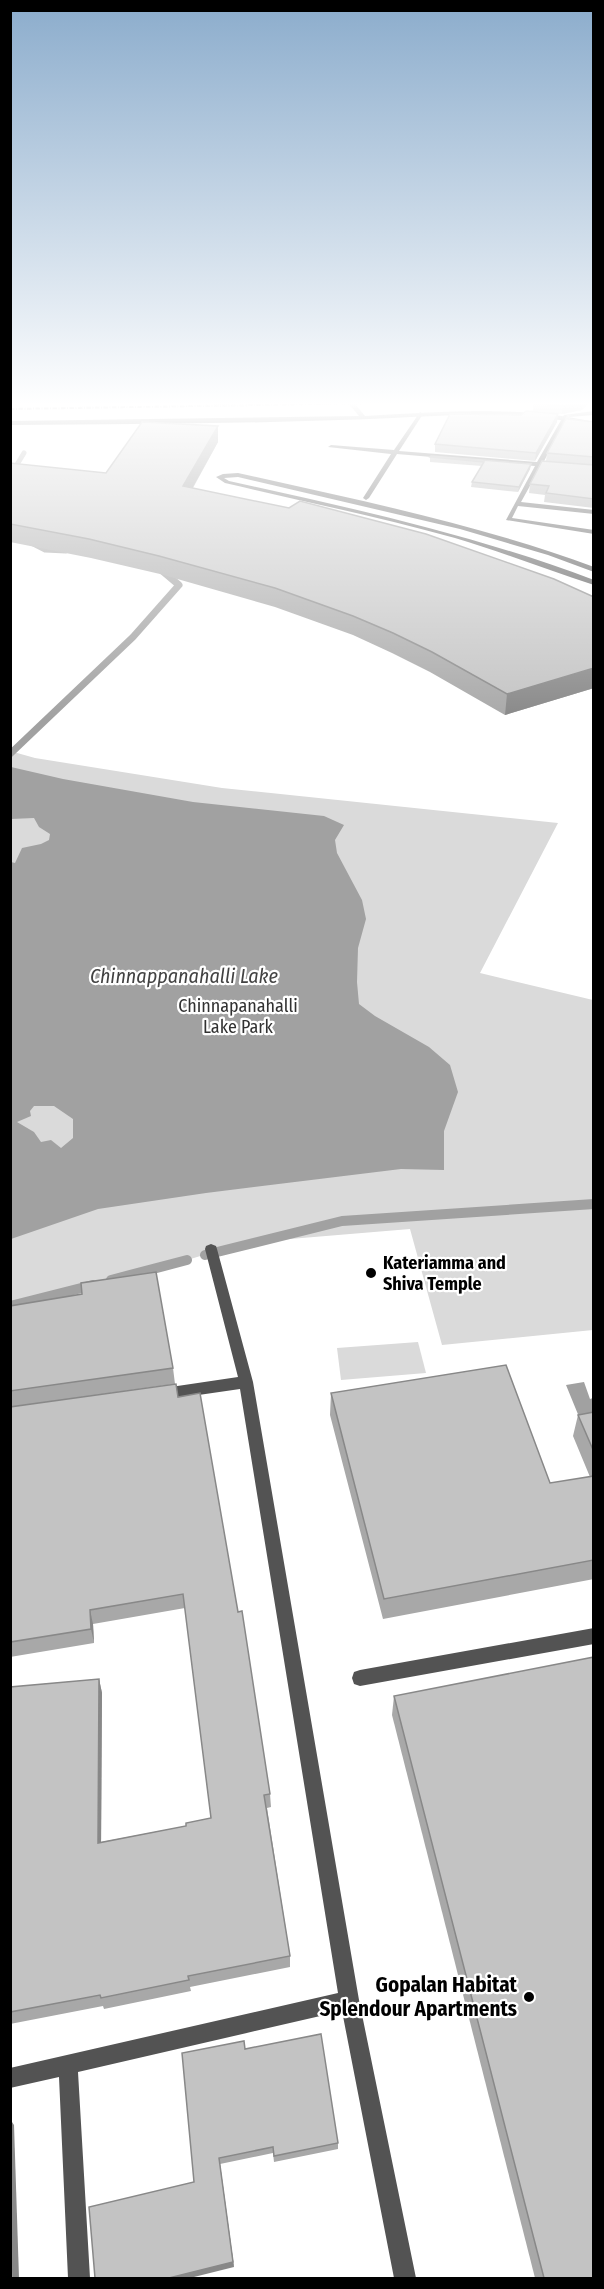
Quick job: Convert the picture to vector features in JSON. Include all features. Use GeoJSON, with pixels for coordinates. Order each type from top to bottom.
{"type":"FeatureCollection","features":[{"type":"Feature","properties":{"kind":"street"},"geometry":{"type":"LineString","coordinates":[[335,508],[478,542],[542,562],[594,583]]}},
{"type":"Feature","properties":{"kind":"street"},"geometry":{"type":"LineString","coordinates":[[380,508],[435,520],[524,545],[594,570]]}},
{"type":"Feature","properties":{"kind":"street"},"geometry":{"type":"LineString","coordinates":[[515,508],[508,519],[594,532]]}},
{"type":"Feature","properties":{"kind":"street"},"geometry":{"type":"LineString","coordinates":[[554,508],[594,512]]}},
{"type":"Feature","properties":{"kind":"street"},"geometry":{"type":"LineString","coordinates":[[211,1249],[246,1382],[349,2000],[405,2278]]}},
{"type":"Feature","properties":{"kind":"street"},"geometry":{"type":"LineString","coordinates":[[152,1395],[246,1382]]}},
{"type":"Feature","properties":{"kind":"street"},"geometry":{"type":"LineString","coordinates":[[360,1678],[594,1636]]}},
{"type":"Feature","properties":{"kind":"street"},"geometry":{"type":"LineString","coordinates":[[10,2078],[349,2000]]}},
{"type":"Feature","properties":{"kind":"street"},"geometry":{"type":"LineString","coordinates":[[68,2065],[80,2278]]}},
{"type":"Feature","properties":{"kind":"green space","name":"Chinnapanahalli Lake Park"},"geometry":{"type":"Polygon","coordinates":[[[10,751],[35,758],[222,788],[558,823],[480,973],[593,1000],[593,1330],[442,1345],[410,1229],[242,1243],[11,1315],[10,751]]]}},
{"type":"Feature","properties":{"kind":"green space"},"geometry":{"type":"Polygon","coordinates":[[[418,1342],[426,1373],[341,1380],[337,1348],[418,1342]]]}},
{"type":"Feature","properties":{"kind":"water","name":"Chinnappanahalli Lake"},"geometry":{"type":"Polygon","coordinates":[[[11,767],[63,779],[193,802],[324,816],[344,825],[335,840],[337,853],[362,900],[366,919],[358,948],[359,1004],[375,1016],[429,1047],[450,1065],[458,1092],[444,1131],[444,1170],[401,1169],[98,1209],[11,1239],[11,862],[15,863],[22,848],[49,840],[50,834],[39,827],[34,818],[11,819],[11,767]],[[34,1106],[30,1111],[31,1116],[17,1122],[34,1132],[41,1142],[51,1140],[61,1148],[73,1138],[73,1119],[54,1106],[34,1106]]]}},
{"type":"Feature","properties":{"kind":"water"},"geometry":{"type":"Polygon","coordinates":[[[584,1382],[590,1399],[593,1398],[593,1428],[584,1429],[566,1385],[584,1382]]]}},
{"type":"Feature","properties":{"kind":"building"},"geometry":{"type":"Polygon","coordinates":[[[10,508],[326,508],[426,534],[554,579],[594,597],[594,668],[507,694],[393,633],[275,588],[89,539],[10,524],[10,508]]]}},
{"type":"Feature","properties":{"kind":"building"},"geometry":{"type":"Polygon","coordinates":[[[156,1272],[173,1368],[10,1391],[10,1306],[82,1294],[81,1283],[156,1272]]]}},
{"type":"Feature","properties":{"kind":"building"},"geometry":{"type":"Polygon","coordinates":[[[506,1365],[550,1483],[594,1476],[594,1560],[384,1599],[331,1393],[506,1365]]]}},
{"type":"Feature","properties":{"kind":"building"},"geometry":{"type":"Polygon","coordinates":[[[176,1384],[178,1397],[200,1393],[238,1612],[242,1611],[270,1794],[264,1795],[290,1956],[188,1976],[189,1980],[101,1998],[100,1995],[10,2012],[10,1687],[99,1679],[98,1843],[186,1826],[186,1823],[211,1818],[183,1594],[90,1610],[91,1629],[10,1642],[10,1407],[176,1384]]]}},
{"type":"Feature","properties":{"kind":"building"},"geometry":{"type":"Polygon","coordinates":[[[594,1412],[594,1452],[578,1415],[594,1412]]]}},
{"type":"Feature","properties":{"kind":"building","name":"Gopalan Habitat Splendour Apartments"},"geometry":{"type":"Polygon","coordinates":[[[594,1657],[594,2278],[544,2278],[394,1696],[594,1657]]]}},
{"type":"Feature","properties":{"kind":"building"},"geometry":{"type":"Polygon","coordinates":[[[321,2034],[338,2143],[274,2156],[273,2147],[219,2158],[233,2262],[169,2278],[95,2278],[89,2207],[194,2182],[182,2053],[244,2041],[245,2049],[321,2034]]]}},
{"type":"Feature","properties":{"kind":"building"},"geometry":{"type":"Polygon","coordinates":[[[10,2194],[13,2278],[10,2278],[10,2194]]]}},
{"type":"Feature","properties":{"kind":"waterway"},"geometry":{"type":"LineString","coordinates":[[10,532],[45,550],[66,551]]}},
{"type":"Feature","properties":{"kind":"waterway"},"geometry":{"type":"LineString","coordinates":[[10,754],[133,637],[179,585],[160,569]]}},
{"type":"Feature","properties":{"kind":"waterway"},"geometry":{"type":"LineString","coordinates":[[205,1255],[342,1221],[594,1204]]}},
{"type":"Feature","properties":{"kind":"waterway"},"geometry":{"type":"LineString","coordinates":[[111,1280],[187,1260]]}},
{"type":"Feature","properties":{"kind":"waterway"},"geometry":{"type":"LineString","coordinates":[[10,1306],[93,1285]]}},
{"type":"Feature","properties":{"kind":"place","name":"Kateriamma and Shiva Temple"},"geometry":{"type":"Point","coordinates":[371,1273]}},
{"type":"Feature","properties":{"kind":"place","name":"Gopalan Habitat Splendour Apartments"},"geometry":{"type":"Point","coordinates":[529,1997]}}]}
